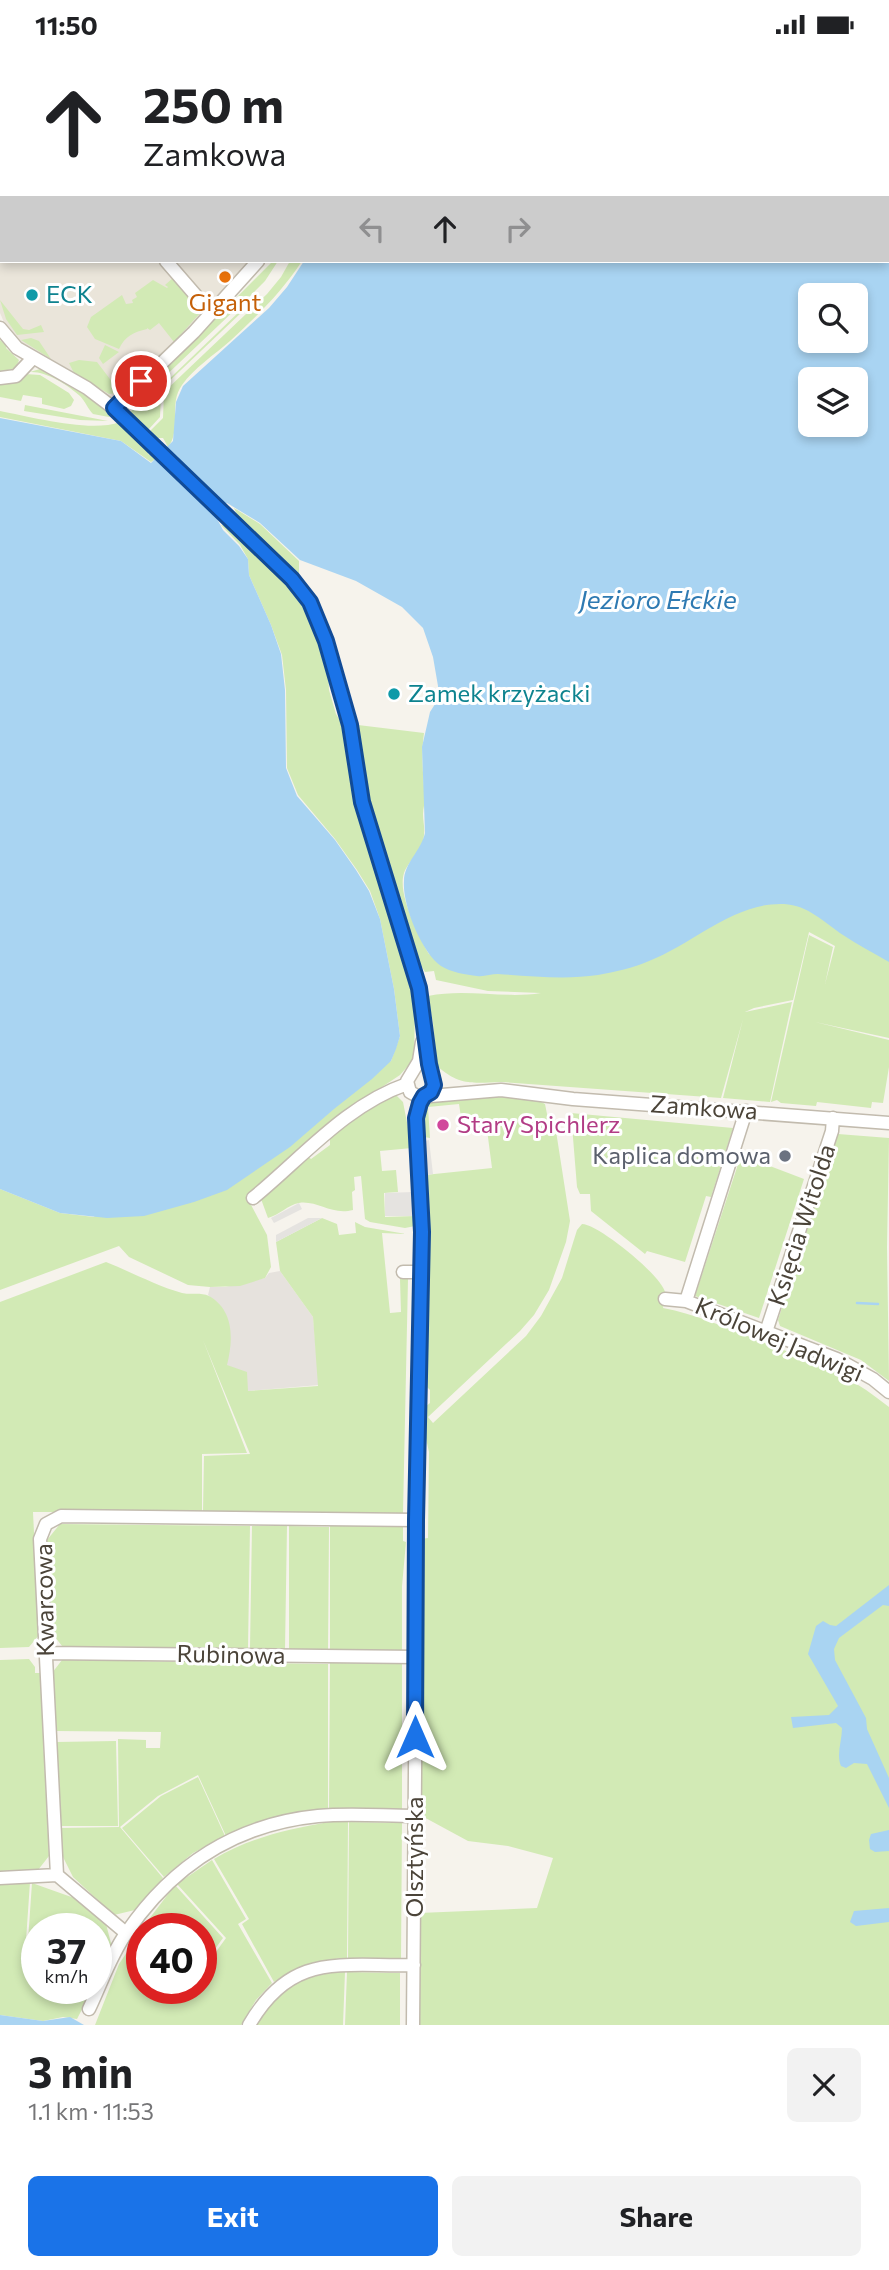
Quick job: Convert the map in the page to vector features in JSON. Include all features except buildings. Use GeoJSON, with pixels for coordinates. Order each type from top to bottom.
{"type":"FeatureCollection","features":[{"type":"Feature","properties":{"kind":"street"},"geometry":{"type":"LineString","coordinates":[[168,263],[211,313]]}},
{"type":"Feature","properties":{"kind":"street"},"geometry":{"type":"LineString","coordinates":[[114,408],[211,313],[256,263]]}},
{"type":"Feature","properties":{"kind":"street"},"geometry":{"type":"LineString","coordinates":[[0,328],[11,343],[87,388],[114,408],[301,590],[320,622],[350,725],[362,802],[419,988],[433,1077],[433,1089],[420,1103],[416,1118],[422,1208],[421,1272],[403,1272]]}},
{"type":"Feature","properties":{"kind":"street"},"geometry":{"type":"LineString","coordinates":[[0,378],[16,376],[33,358]]}},
{"type":"Feature","properties":{"kind":"street"},"geometry":{"type":"LineString","coordinates":[[419,1156],[410,1118],[408,1078],[415,1070],[421,1054],[424,1014]]}},
{"type":"Feature","properties":{"kind":"street"},"geometry":{"type":"LineString","coordinates":[[415,1070],[422,1069],[433,1077]]}},
{"type":"Feature","properties":{"kind":"street","name":"Zamkowa"},"geometry":{"type":"LineString","coordinates":[[433,1077],[450,1087],[478,1091]]}},
{"type":"Feature","properties":{"kind":"street"},"geometry":{"type":"LineString","coordinates":[[408,1088],[414,1095],[426,1096]]}},
{"type":"Feature","properties":{"kind":"street"},"geometry":{"type":"LineString","coordinates":[[253,1198],[358,1109],[389,1090],[408,1088]]}},
{"type":"Feature","properties":{"kind":"street","name":"Zamkowa"},"geometry":{"type":"LineString","coordinates":[[426,1096],[513,1090],[573,1099],[889,1123]]}},
{"type":"Feature","properties":{"kind":"street"},"geometry":{"type":"LineString","coordinates":[[686,1301],[746,1111]]}},
{"type":"Feature","properties":{"kind":"street","name":"Księcia Witolda"},"geometry":{"type":"LineString","coordinates":[[766,1332],[832,1131],[833,1118]]}},
{"type":"Feature","properties":{"kind":"street","name":"Olsztyńska"},"geometry":{"type":"LineString","coordinates":[[413,2025],[416,1520],[424,1396],[421,1272]]}},
{"type":"Feature","properties":{"kind":"street","name":"Królowej Jadwigi"},"geometry":{"type":"LineString","coordinates":[[665,1299],[686,1301],[837,1359],[873,1379],[889,1392]]}},
{"type":"Feature","properties":{"kind":"street","name":"Kwarcowa"},"geometry":{"type":"LineString","coordinates":[[57,1875],[40,1539],[46,1524],[61,1516],[416,1520]]}},
{"type":"Feature","properties":{"kind":"street","name":"Rubinowa"},"geometry":{"type":"LineString","coordinates":[[46,1653],[416,1657]]}},
{"type":"Feature","properties":{"kind":"street"},"geometry":{"type":"LineString","coordinates":[[143,1913],[173,1877],[221,1845],[247,1833],[315,1816],[415,1816]]}},
{"type":"Feature","properties":{"kind":"street"},"geometry":{"type":"LineString","coordinates":[[0,1878],[57,1875],[126,1933],[89,2008]]}},
{"type":"Feature","properties":{"kind":"street"},"geometry":{"type":"LineString","coordinates":[[249,2025],[273,1991],[286,1980],[306,1972],[333,1965],[414,1965]]}},
{"type":"Feature","properties":{"kind":"shaded area"},"geometry":{"type":"Polygon","coordinates":[[[0,263],[164,263],[201,306],[204,315],[117,398],[110,398],[17,341],[7,329],[0,313],[0,263]]]}},
{"type":"Feature","properties":{"kind":"shaded area"},"geometry":{"type":"Polygon","coordinates":[[[172,263],[250,263],[211,305],[172,263]]]}},
{"type":"Feature","properties":{"kind":"shaded area"},"geometry":{"type":"Polygon","coordinates":[[[429,1140],[433,1174],[427,1175],[424,1141],[429,1140]]]}},
{"type":"Feature","properties":{"kind":"shaded area"},"geometry":{"type":"Polygon","coordinates":[[[413,1192],[414,1216],[385,1216],[385,1193],[413,1192]]]}},
{"type":"Feature","properties":{"kind":"shaded area"},"geometry":{"type":"Polygon","coordinates":[[[299,1203],[302,1209],[274,1223],[271,1218],[299,1203]]]}},
{"type":"Feature","properties":{"kind":"shaded area"},"geometry":{"type":"Polygon","coordinates":[[[308,1218],[322,1218],[276,1242],[276,1235],[308,1218]]]}},
{"type":"Feature","properties":{"kind":"shaded area"},"geometry":{"type":"Polygon","coordinates":[[[280,1271],[313,1317],[319,1385],[248,1391],[227,1365],[219,1305],[208,1295],[210,1287],[225,1287],[265,1278],[269,1273],[280,1271]]]}},
{"type":"Feature","properties":{"kind":"green space"},"geometry":{"type":"Polygon","coordinates":[[[271,263],[277,263],[265,281],[242,304],[236,298],[271,263]]]}},
{"type":"Feature","properties":{"kind":"green space"},"geometry":{"type":"Polygon","coordinates":[[[289,263],[301,263],[260,313],[198,367],[182,385],[176,400],[174,433],[168,447],[163,438],[156,438],[150,431],[163,418],[164,392],[267,294],[289,263]]]}},
{"type":"Feature","properties":{"kind":"green space"},"geometry":{"type":"Polygon","coordinates":[[[174,277],[202,311],[174,342],[159,323],[150,330],[147,328],[130,335],[119,349],[95,339],[87,327],[91,317],[122,295],[126,304],[133,303],[132,300],[137,297],[135,293],[153,280],[167,288],[165,285],[174,277]]]}},
{"type":"Feature","properties":{"kind":"green space"},"geometry":{"type":"Polygon","coordinates":[[[230,296],[239,306],[158,383],[132,400],[130,397],[230,296]]]}},
{"type":"Feature","properties":{"kind":"green space"},"geometry":{"type":"Polygon","coordinates":[[[0,300],[23,329],[29,330],[41,325],[44,332],[17,335],[6,319],[0,300]]]}},
{"type":"Feature","properties":{"kind":"green space"},"geometry":{"type":"Polygon","coordinates":[[[242,309],[243,311],[161,389],[139,400],[165,383],[242,309]]]}},
{"type":"Feature","properties":{"kind":"green space"},"geometry":{"type":"Polygon","coordinates":[[[31,338],[39,341],[51,359],[21,340],[31,338]]]}},
{"type":"Feature","properties":{"kind":"green space"},"geometry":{"type":"Polygon","coordinates":[[[0,340],[19,360],[16,368],[0,372],[0,340]]]}},
{"type":"Feature","properties":{"kind":"green space"},"geometry":{"type":"Polygon","coordinates":[[[105,345],[119,352],[103,364],[99,358],[105,345]]]}},
{"type":"Feature","properties":{"kind":"green space"},"geometry":{"type":"Polygon","coordinates":[[[79,360],[97,362],[118,393],[109,394],[74,373],[69,363],[79,360]]]}},
{"type":"Feature","properties":{"kind":"green space"},"geometry":{"type":"Polygon","coordinates":[[[40,369],[88,397],[114,415],[109,417],[93,414],[82,398],[69,387],[50,376],[30,372],[40,369]]]}},
{"type":"Feature","properties":{"kind":"green space"},"geometry":{"type":"Polygon","coordinates":[[[122,369],[130,378],[138,371],[140,374],[123,388],[112,376],[122,369]]]}},
{"type":"Feature","properties":{"kind":"green space"},"geometry":{"type":"Polygon","coordinates":[[[25,374],[40,375],[69,393],[74,400],[71,406],[64,409],[42,404],[42,398],[23,395],[21,401],[0,397],[0,382],[25,374]]]}},
{"type":"Feature","properties":{"kind":"green space"},"geometry":{"type":"Polygon","coordinates":[[[161,394],[160,417],[148,430],[130,412],[161,394]]]}},
{"type":"Feature","properties":{"kind":"green space"},"geometry":{"type":"Polygon","coordinates":[[[25,405],[108,421],[80,420],[24,411],[25,405]]]}},
{"type":"Feature","properties":{"kind":"green space"},"geometry":{"type":"Polygon","coordinates":[[[0,411],[78,425],[108,425],[120,422],[148,447],[148,454],[157,458],[151,462],[121,441],[0,417],[0,411]]]}},
{"type":"Feature","properties":{"kind":"green space"},"geometry":{"type":"Polygon","coordinates":[[[234,508],[260,524],[299,561],[299,600],[312,623],[328,669],[329,690],[336,714],[344,727],[353,798],[409,979],[415,1008],[414,1059],[400,1075],[361,1101],[251,1194],[250,1203],[267,1235],[271,1267],[265,1278],[240,1286],[188,1285],[129,1257],[119,1246],[0,1290],[0,1189],[60,1213],[94,1217],[104,1203],[391,1061],[400,1036],[380,919],[370,891],[335,839],[298,795],[287,768],[286,690],[282,655],[249,575],[248,559],[240,545],[221,525],[228,526],[237,515],[234,508]]]}},
{"type":"Feature","properties":{"kind":"green space"},"geometry":{"type":"Polygon","coordinates":[[[358,725],[424,733],[424,835],[404,873],[404,892],[410,915],[429,954],[452,962],[736,892],[889,895],[889,1038],[815,1022],[889,1040],[889,1067],[883,1103],[872,1102],[871,1108],[817,1102],[816,1106],[781,1103],[777,1100],[771,1102],[809,935],[833,947],[825,984],[835,946],[809,932],[793,1000],[745,1012],[792,1002],[770,1102],[723,1098],[743,1019],[721,1098],[502,1082],[474,1083],[460,1080],[445,1072],[437,1066],[428,996],[456,993],[541,993],[488,991],[436,980],[434,971],[425,972],[417,959],[365,793],[358,725]]]}},
{"type":"Feature","properties":{"kind":"green space"},"geometry":{"type":"Polygon","coordinates":[[[396,1095],[403,1102],[412,1148],[380,1151],[382,1171],[396,1170],[398,1192],[384,1193],[385,1217],[416,1216],[415,1226],[405,1228],[365,1219],[361,1176],[354,1177],[353,1210],[338,1211],[299,1203],[268,1218],[261,1199],[265,1192],[306,1155],[311,1159],[330,1145],[330,1136],[369,1106],[396,1095]]]}},
{"type":"Feature","properties":{"kind":"green space"},"geometry":{"type":"Polygon","coordinates":[[[494,1097],[527,1098],[545,1104],[550,1129],[556,1131],[570,1221],[566,1242],[549,1290],[534,1315],[428,1417],[433,1423],[526,1336],[541,1316],[562,1278],[577,1230],[582,1224],[614,1241],[653,1274],[665,1292],[663,1308],[709,1321],[809,1360],[857,1384],[889,1407],[889,2025],[417,2025],[419,1913],[537,1908],[553,1858],[508,1846],[468,1841],[420,1815],[421,1539],[428,1538],[429,1452],[425,1434],[425,1407],[430,1403],[430,1390],[426,1386],[428,1286],[425,1285],[425,1175],[492,1168],[486,1122],[462,1124],[459,1104],[428,1107],[430,1138],[424,1137],[421,1112],[427,1102],[494,1097]]]}},
{"type":"Feature","properties":{"kind":"green space"},"geometry":{"type":"Polygon","coordinates":[[[571,1113],[733,1128],[711,1197],[706,1196],[685,1262],[647,1251],[645,1254],[591,1211],[590,1194],[580,1194],[577,1187],[571,1113]]]}},
{"type":"Feature","properties":{"kind":"green space"},"geometry":{"type":"Polygon","coordinates":[[[838,1134],[889,1138],[889,1381],[861,1360],[780,1326],[778,1320],[838,1134]]]}},
{"type":"Feature","properties":{"kind":"green space"},"geometry":{"type":"Polygon","coordinates":[[[741,1155],[804,1179],[759,1318],[695,1296],[741,1155]]]}},
{"type":"Feature","properties":{"kind":"green space"},"geometry":{"type":"Polygon","coordinates":[[[322,1218],[337,1224],[339,1235],[356,1233],[355,1222],[365,1227],[406,1234],[382,1233],[390,1313],[401,1312],[400,1279],[408,1279],[403,1513],[203,1512],[204,1456],[250,1454],[203,1340],[247,1453],[202,1454],[202,1512],[33,1512],[39,1635],[29,1647],[0,1648],[0,1302],[106,1262],[173,1290],[185,1294],[206,1295],[217,1302],[224,1310],[230,1327],[227,1365],[247,1372],[248,1391],[318,1386],[313,1317],[280,1271],[276,1242],[322,1218]]]}},
{"type":"Feature","properties":{"kind":"green space"},"geometry":{"type":"Polygon","coordinates":[[[60,1524],[250,1526],[248,1648],[62,1646],[52,1633],[47,1540],[60,1524]]]}},
{"type":"Feature","properties":{"kind":"green space"},"geometry":{"type":"Polygon","coordinates":[[[252,1526],[287,1526],[285,1649],[250,1648],[252,1526]]]}},
{"type":"Feature","properties":{"kind":"green space"},"geometry":{"type":"Polygon","coordinates":[[[289,1526],[329,1527],[328,1651],[289,1650],[289,1526]]]}},
{"type":"Feature","properties":{"kind":"green space"},"geometry":{"type":"Polygon","coordinates":[[[330,1526],[403,1526],[403,1541],[406,1542],[402,1586],[402,1650],[330,1650],[330,1526]]]}},
{"type":"Feature","properties":{"kind":"green space"},"geometry":{"type":"Polygon","coordinates":[[[29,1659],[35,1667],[35,1673],[40,1673],[49,1856],[38,1870],[0,1872],[0,1660],[29,1659]]]}},
{"type":"Feature","properties":{"kind":"green space"},"geometry":{"type":"Polygon","coordinates":[[[62,1660],[328,1664],[328,1808],[260,1822],[226,1836],[198,1775],[158,1796],[120,1827],[163,1878],[139,1909],[114,1915],[73,1877],[62,1855],[61,1828],[119,1827],[118,1739],[146,1740],[146,1748],[160,1748],[161,1732],[55,1731],[52,1673],[62,1660]]]}},
{"type":"Feature","properties":{"kind":"green space"},"geometry":{"type":"Polygon","coordinates":[[[330,1663],[402,1664],[402,1810],[329,1808],[330,1663]]]}},
{"type":"Feature","properties":{"kind":"green space"},"geometry":{"type":"Polygon","coordinates":[[[116,1741],[118,1826],[59,1826],[56,1742],[116,1741]]]}},
{"type":"Feature","properties":{"kind":"green space"},"geometry":{"type":"Polygon","coordinates":[[[198,1777],[225,1836],[193,1853],[164,1877],[122,1828],[161,1796],[198,1777]]]}},
{"type":"Feature","properties":{"kind":"green space"},"geometry":{"type":"Polygon","coordinates":[[[329,1822],[348,1822],[347,1958],[309,1965],[274,1982],[242,1924],[249,1919],[214,1859],[269,1835],[329,1822]]]}},
{"type":"Feature","properties":{"kind":"green space"},"geometry":{"type":"Polygon","coordinates":[[[349,1822],[402,1823],[401,1959],[348,1959],[349,1822]]]}},
{"type":"Feature","properties":{"kind":"green space"},"geometry":{"type":"Polygon","coordinates":[[[212,1860],[246,1919],[238,1924],[272,1983],[256,2000],[241,2025],[95,2025],[103,2004],[112,2004],[112,1982],[126,1954],[126,2004],[217,2004],[217,1950],[226,1938],[217,1928],[217,1913],[203,1913],[177,1884],[212,1860]]]}},
{"type":"Feature","properties":{"kind":"green space"},"geometry":{"type":"Polygon","coordinates":[[[30,1882],[28,1913],[21,1913],[21,2004],[85,2004],[77,2019],[63,2017],[43,2021],[0,2015],[0,1884],[30,1882]]]}},
{"type":"Feature","properties":{"kind":"green space"},"geometry":{"type":"Polygon","coordinates":[[[32,1883],[77,1899],[93,1913],[30,1913],[32,1883]]]}},
{"type":"Feature","properties":{"kind":"green space"},"geometry":{"type":"Polygon","coordinates":[[[175,1885],[200,1913],[154,1913],[175,1885]]]}},
{"type":"Feature","properties":{"kind":"green space"},"geometry":{"type":"Polygon","coordinates":[[[217,1931],[223,1938],[217,1946],[217,1931]]]}},
{"type":"Feature","properties":{"kind":"green space"},"geometry":{"type":"Polygon","coordinates":[[[345,1972],[343,2025],[256,2025],[277,1997],[291,1986],[317,1976],[345,1972]]]}},
{"type":"Feature","properties":{"kind":"green space"},"geometry":{"type":"Polygon","coordinates":[[[347,1972],[400,1973],[400,2025],[345,2025],[347,1972]]]}},
{"type":"Feature","properties":{"kind":"water","name":"Jezioro Ełckie"},"geometry":{"type":"Polygon","coordinates":[[[303,263],[889,263],[889,962],[849,939],[816,915],[784,904],[748,910],[714,925],[649,961],[598,975],[480,976],[459,973],[441,966],[420,940],[404,891],[407,868],[425,833],[422,747],[430,712],[437,701],[438,686],[433,657],[423,628],[402,607],[356,581],[300,560],[260,523],[227,503],[219,505],[216,517],[223,530],[248,559],[249,575],[281,654],[285,690],[286,768],[297,796],[335,840],[369,891],[380,919],[400,1036],[391,1061],[372,1079],[290,1147],[227,1190],[144,1216],[107,1218],[60,1213],[0,1189],[0,418],[121,441],[151,463],[173,441],[176,402],[183,386],[269,308],[303,263]]]}},
{"type":"Feature","properties":{"kind":"water"},"geometry":{"type":"Polygon","coordinates":[[[889,1585],[889,1606],[883,1605],[839,1638],[834,1649],[835,1660],[866,1718],[867,1729],[889,1778],[889,1808],[867,1764],[854,1763],[846,1768],[841,1766],[839,1752],[842,1728],[836,1723],[793,1728],[791,1717],[829,1715],[838,1706],[808,1654],[816,1626],[823,1621],[836,1626],[889,1585]]]}},
{"type":"Feature","properties":{"kind":"water"},"geometry":{"type":"Polygon","coordinates":[[[889,1830],[889,1851],[875,1852],[870,1849],[871,1834],[889,1830]]]}},
{"type":"Feature","properties":{"kind":"water"},"geometry":{"type":"Polygon","coordinates":[[[889,1908],[889,1922],[856,1926],[850,1922],[854,1911],[889,1908]]]}},
{"type":"Feature","properties":{"kind":"water"},"geometry":{"type":"Polygon","coordinates":[[[0,2015],[43,2021],[70,2017],[84,2025],[0,2025],[0,2015]]]}},
{"type":"Feature","properties":{"kind":"waterway"},"geometry":{"type":"LineString","coordinates":[[857,1303],[878,1304]]}},
{"type":"Feature","properties":{"kind":"place","name":"Gigant"},"geometry":{"type":"Point","coordinates":[225,277]}},
{"type":"Feature","properties":{"kind":"place","name":"ECK"},"geometry":{"type":"Point","coordinates":[32,295]}},
{"type":"Feature","properties":{"kind":"place","name":"Zamek krzyżacki"},"geometry":{"type":"Point","coordinates":[394,694]}},
{"type":"Feature","properties":{"kind":"place","name":"Stary Spichlerz"},"geometry":{"type":"Point","coordinates":[443,1125]}},
{"type":"Feature","properties":{"kind":"place","name":"Kaplica domowa"},"geometry":{"type":"Point","coordinates":[785,1156]}},
{"type":"Feature","properties":{"kind":"route"},"geometry":{"type":"LineString","coordinates":[[141,381],[114,408],[292,579],[314,610],[326,641],[350,725],[362,802],[419,988],[434,1085],[420,1103],[416,1118],[422,1232],[415,1737]]}}]}
